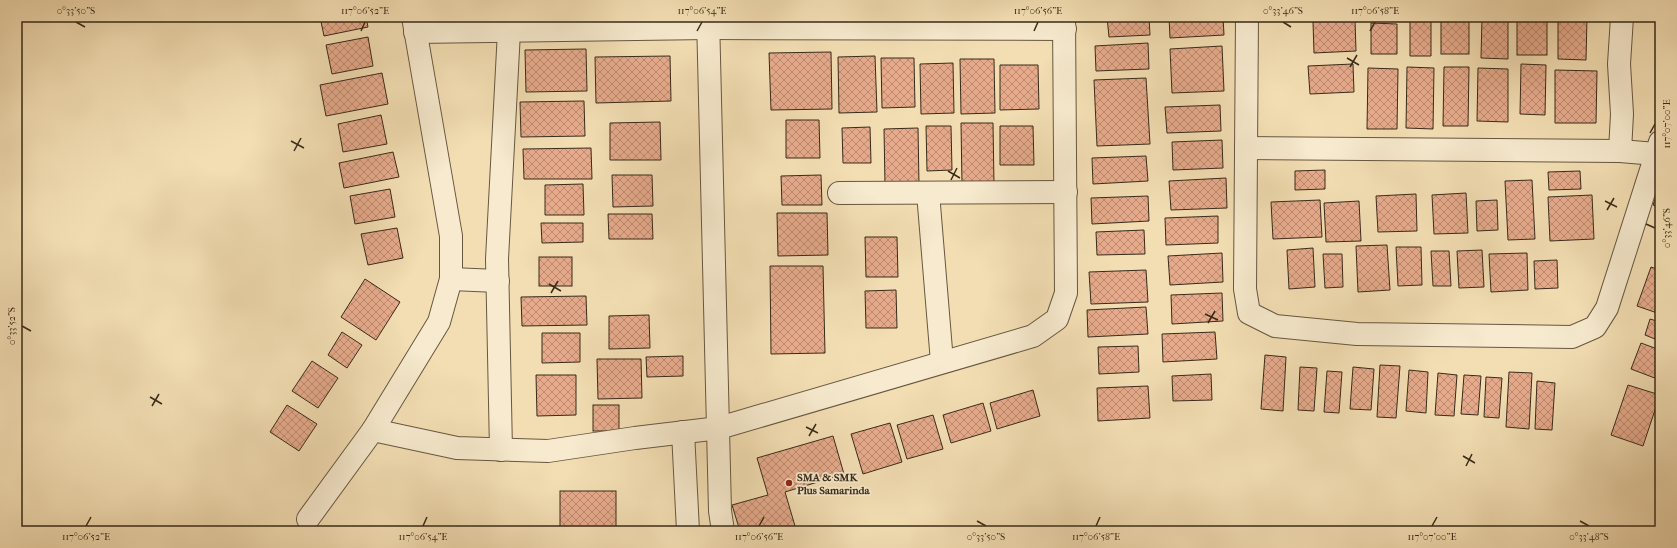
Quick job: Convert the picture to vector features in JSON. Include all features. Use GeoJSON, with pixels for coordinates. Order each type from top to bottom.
{"type":"FeatureCollection","features":[{"type":"Feature","properties":{"kind":"street"},"geometry":{"type":"LineString","coordinates":[[1246,148],[1620,151],[1658,148],[1607,308],[1595,327],[1572,337],[1564,337],[1357,334],[1275,326],[1249,313],[1245,289],[1246,148],[1247,17]]}},
{"type":"Feature","properties":{"kind":"street"},"geometry":{"type":"LineString","coordinates":[[1620,151],[1622,114],[1619,64],[1622,17]]}},
{"type":"Feature","properties":{"kind":"street"},"geometry":{"type":"LineString","coordinates":[[708,23],[720,511],[723,531]]}},
{"type":"Feature","properties":{"kind":"street"},"geometry":{"type":"LineString","coordinates":[[308,519],[373,430],[439,322],[451,279],[450,236],[414,24],[509,31],[708,23],[1064,23],[1066,293],[1057,319],[1033,336],[718,428],[635,438],[548,451],[457,448],[373,430]]}},
{"type":"Feature","properties":{"kind":"street"},"geometry":{"type":"LineString","coordinates":[[501,450],[498,258],[509,31]]}},
{"type":"Feature","properties":{"kind":"street"},"geometry":{"type":"LineString","coordinates":[[839,193],[1066,192]]}},
{"type":"Feature","properties":{"kind":"street"},"geometry":{"type":"LineString","coordinates":[[928,193],[942,362]]}},
{"type":"Feature","properties":{"kind":"street"},"geometry":{"type":"LineString","coordinates":[[451,279],[498,281]]}},
{"type":"Feature","properties":{"kind":"street"},"geometry":{"type":"LineString","coordinates":[[683,432],[688,531]]}},
{"type":"Feature","properties":{"kind":"building"},"geometry":{"type":"Polygon","coordinates":[[[320,17],[366,17],[368,27],[324,36],[320,17]]]}},
{"type":"Feature","properties":{"kind":"building"},"geometry":{"type":"Polygon","coordinates":[[[1107,17],[1149,17],[1150,35],[1109,37],[1107,17]]]}},
{"type":"Feature","properties":{"kind":"building"},"geometry":{"type":"Polygon","coordinates":[[[1169,17],[1223,17],[1224,35],[1170,38],[1169,17]]]}},
{"type":"Feature","properties":{"kind":"building"},"geometry":{"type":"Polygon","coordinates":[[[1441,17],[1469,17],[1469,54],[1441,54],[1441,17]]]}},
{"type":"Feature","properties":{"kind":"building"},"geometry":{"type":"Polygon","coordinates":[[[1482,17],[1508,17],[1508,59],[1481,58],[1482,17]]]}},
{"type":"Feature","properties":{"kind":"building"},"geometry":{"type":"Polygon","coordinates":[[[1517,17],[1547,17],[1547,55],[1517,55],[1517,17]]]}},
{"type":"Feature","properties":{"kind":"building"},"geometry":{"type":"Polygon","coordinates":[[[1558,17],[1587,17],[1586,60],[1558,59],[1558,17]]]}},
{"type":"Feature","properties":{"kind":"building"},"geometry":{"type":"Polygon","coordinates":[[[1410,19],[1431,20],[1431,56],[1410,56],[1410,19]]]}},
{"type":"Feature","properties":{"kind":"building"},"geometry":{"type":"Polygon","coordinates":[[[1355,20],[1356,51],[1314,53],[1313,22],[1355,20]]]}},
{"type":"Feature","properties":{"kind":"building"},"geometry":{"type":"Polygon","coordinates":[[[1371,23],[1397,24],[1397,54],[1371,54],[1371,23]]]}},
{"type":"Feature","properties":{"kind":"building"},"geometry":{"type":"Polygon","coordinates":[[[368,37],[373,66],[332,74],[326,45],[368,37]]]}},
{"type":"Feature","properties":{"kind":"building"},"geometry":{"type":"Polygon","coordinates":[[[1148,43],[1149,69],[1096,71],[1095,46],[1148,43]]]}},
{"type":"Feature","properties":{"kind":"building"},"geometry":{"type":"Polygon","coordinates":[[[1222,46],[1224,91],[1172,93],[1170,49],[1222,46]]]}},
{"type":"Feature","properties":{"kind":"building"},"geometry":{"type":"Polygon","coordinates":[[[586,49],[587,91],[526,92],[525,50],[586,49]]]}},
{"type":"Feature","properties":{"kind":"building"},"geometry":{"type":"Polygon","coordinates":[[[831,52],[832,109],[771,110],[769,53],[831,52]]]}},
{"type":"Feature","properties":{"kind":"building"},"geometry":{"type":"Polygon","coordinates":[[[670,56],[671,101],[596,103],[595,57],[670,56]]]}},
{"type":"Feature","properties":{"kind":"building"},"geometry":{"type":"Polygon","coordinates":[[[875,56],[877,112],[839,113],[838,57],[875,56]]]}},
{"type":"Feature","properties":{"kind":"building"},"geometry":{"type":"Polygon","coordinates":[[[881,58],[914,58],[915,107],[882,108],[881,58]]]}},
{"type":"Feature","properties":{"kind":"building"},"geometry":{"type":"Polygon","coordinates":[[[960,59],[994,59],[995,113],[961,114],[960,59]]]}},
{"type":"Feature","properties":{"kind":"building"},"geometry":{"type":"Polygon","coordinates":[[[953,63],[954,113],[921,114],[920,64],[953,63]]]}},
{"type":"Feature","properties":{"kind":"building"},"geometry":{"type":"Polygon","coordinates":[[[1353,64],[1354,92],[1310,94],[1308,66],[1353,64]]]}},
{"type":"Feature","properties":{"kind":"building"},"geometry":{"type":"Polygon","coordinates":[[[1521,64],[1546,65],[1545,115],[1520,114],[1521,64]]]}},
{"type":"Feature","properties":{"kind":"building"},"geometry":{"type":"Polygon","coordinates":[[[1000,65],[1038,65],[1039,109],[1000,110],[1000,65]]]}},
{"type":"Feature","properties":{"kind":"building"},"geometry":{"type":"Polygon","coordinates":[[[1407,67],[1434,68],[1433,129],[1406,128],[1407,67]]]}},
{"type":"Feature","properties":{"kind":"building"},"geometry":{"type":"Polygon","coordinates":[[[1444,67],[1469,67],[1468,126],[1443,126],[1444,67]]]}},
{"type":"Feature","properties":{"kind":"building"},"geometry":{"type":"Polygon","coordinates":[[[1368,68],[1398,69],[1397,129],[1367,129],[1368,68]]]}},
{"type":"Feature","properties":{"kind":"building"},"geometry":{"type":"Polygon","coordinates":[[[1478,68],[1508,69],[1508,122],[1477,121],[1478,68]]]}},
{"type":"Feature","properties":{"kind":"building"},"geometry":{"type":"Polygon","coordinates":[[[1555,70],[1597,71],[1596,123],[1555,123],[1555,70]]]}},
{"type":"Feature","properties":{"kind":"building"},"geometry":{"type":"Polygon","coordinates":[[[382,73],[388,104],[326,116],[320,85],[382,73]]]}},
{"type":"Feature","properties":{"kind":"building"},"geometry":{"type":"Polygon","coordinates":[[[1146,78],[1150,144],[1097,146],[1094,80],[1146,78]]]}},
{"type":"Feature","properties":{"kind":"building"},"geometry":{"type":"Polygon","coordinates":[[[584,101],[585,136],[521,137],[520,102],[584,101]]]}},
{"type":"Feature","properties":{"kind":"building"},"geometry":{"type":"Polygon","coordinates":[[[1220,105],[1221,131],[1167,133],[1165,107],[1220,105]]]}},
{"type":"Feature","properties":{"kind":"building"},"geometry":{"type":"Polygon","coordinates":[[[381,115],[387,144],[343,152],[338,124],[381,115]]]}},
{"type":"Feature","properties":{"kind":"building"},"geometry":{"type":"Polygon","coordinates":[[[786,120],[819,120],[820,158],[786,158],[786,120]]]}},
{"type":"Feature","properties":{"kind":"building"},"geometry":{"type":"Polygon","coordinates":[[[660,122],[661,160],[610,160],[610,123],[660,122]]]}},
{"type":"Feature","properties":{"kind":"building"},"geometry":{"type":"Polygon","coordinates":[[[961,123],[993,123],[994,185],[962,185],[961,123]]]}},
{"type":"Feature","properties":{"kind":"building"},"geometry":{"type":"Polygon","coordinates":[[[926,126],[951,126],[952,170],[927,171],[926,126]]]}},
{"type":"Feature","properties":{"kind":"building"},"geometry":{"type":"Polygon","coordinates":[[[1000,126],[1033,126],[1034,165],[1000,165],[1000,126]]]}},
{"type":"Feature","properties":{"kind":"building"},"geometry":{"type":"Polygon","coordinates":[[[870,127],[871,163],[843,163],[842,128],[870,127]]]}},
{"type":"Feature","properties":{"kind":"building"},"geometry":{"type":"Polygon","coordinates":[[[918,128],[919,185],[885,185],[884,129],[918,128]]]}},
{"type":"Feature","properties":{"kind":"building"},"geometry":{"type":"Polygon","coordinates":[[[1222,140],[1223,168],[1173,170],[1172,142],[1222,140]]]}},
{"type":"Feature","properties":{"kind":"building"},"geometry":{"type":"Polygon","coordinates":[[[591,148],[592,179],[524,179],[523,149],[591,148]]]}},
{"type":"Feature","properties":{"kind":"building"},"geometry":{"type":"Polygon","coordinates":[[[393,152],[399,177],[344,188],[339,163],[393,152]]]}},
{"type":"Feature","properties":{"kind":"building"},"geometry":{"type":"Polygon","coordinates":[[[1146,156],[1148,181],[1093,184],[1092,158],[1146,156]]]}},
{"type":"Feature","properties":{"kind":"building"},"geometry":{"type":"Polygon","coordinates":[[[1325,170],[1325,189],[1295,190],[1295,171],[1325,170]]]}},
{"type":"Feature","properties":{"kind":"building"},"geometry":{"type":"Polygon","coordinates":[[[1580,171],[1581,189],[1549,190],[1548,172],[1580,171]]]}},
{"type":"Feature","properties":{"kind":"building"},"geometry":{"type":"Polygon","coordinates":[[[612,175],[652,175],[653,206],[613,207],[612,175]]]}},
{"type":"Feature","properties":{"kind":"building"},"geometry":{"type":"Polygon","coordinates":[[[821,175],[822,205],[782,205],[781,176],[821,175]]]}},
{"type":"Feature","properties":{"kind":"building"},"geometry":{"type":"Polygon","coordinates":[[[1226,178],[1227,208],[1171,210],[1169,181],[1226,178]]]}},
{"type":"Feature","properties":{"kind":"building"},"geometry":{"type":"Polygon","coordinates":[[[1532,180],[1535,239],[1508,240],[1505,181],[1532,180]]]}},
{"type":"Feature","properties":{"kind":"building"},"geometry":{"type":"Polygon","coordinates":[[[583,184],[584,215],[545,215],[545,185],[583,184]]]}},
{"type":"Feature","properties":{"kind":"building"},"geometry":{"type":"Polygon","coordinates":[[[1660,186],[1660,208],[1653,205],[1660,186]]]}},
{"type":"Feature","properties":{"kind":"building"},"geometry":{"type":"Polygon","coordinates":[[[390,189],[395,217],[355,224],[350,196],[390,189]]]}},
{"type":"Feature","properties":{"kind":"building"},"geometry":{"type":"Polygon","coordinates":[[[1466,193],[1468,233],[1434,234],[1432,195],[1466,193]]]}},
{"type":"Feature","properties":{"kind":"building"},"geometry":{"type":"Polygon","coordinates":[[[1416,194],[1417,231],[1378,232],[1376,196],[1416,194]]]}},
{"type":"Feature","properties":{"kind":"building"},"geometry":{"type":"Polygon","coordinates":[[[1592,195],[1594,239],[1550,241],[1548,197],[1592,195]]]}},
{"type":"Feature","properties":{"kind":"building"},"geometry":{"type":"Polygon","coordinates":[[[1148,196],[1149,221],[1092,224],[1091,198],[1148,196]]]}},
{"type":"Feature","properties":{"kind":"building"},"geometry":{"type":"Polygon","coordinates":[[[1320,200],[1322,237],[1273,239],[1271,202],[1320,200]]]}},
{"type":"Feature","properties":{"kind":"building"},"geometry":{"type":"Polygon","coordinates":[[[1497,200],[1498,230],[1477,231],[1476,201],[1497,200]]]}},
{"type":"Feature","properties":{"kind":"building"},"geometry":{"type":"Polygon","coordinates":[[[1359,201],[1361,241],[1326,242],[1324,203],[1359,201]]]}},
{"type":"Feature","properties":{"kind":"building"},"geometry":{"type":"Polygon","coordinates":[[[777,213],[827,213],[828,255],[778,256],[777,213]]]}},
{"type":"Feature","properties":{"kind":"building"},"geometry":{"type":"Polygon","coordinates":[[[608,214],[652,214],[653,239],[609,239],[608,214]]]}},
{"type":"Feature","properties":{"kind":"building"},"geometry":{"type":"Polygon","coordinates":[[[1218,216],[1218,243],[1166,245],[1165,218],[1218,216]]]}},
{"type":"Feature","properties":{"kind":"building"},"geometry":{"type":"Polygon","coordinates":[[[541,223],[583,223],[583,242],[542,243],[541,223]]]}},
{"type":"Feature","properties":{"kind":"building"},"geometry":{"type":"Polygon","coordinates":[[[397,228],[403,258],[368,265],[361,234],[397,228]]]}},
{"type":"Feature","properties":{"kind":"building"},"geometry":{"type":"Polygon","coordinates":[[[1144,230],[1145,254],[1097,255],[1096,232],[1144,230]]]}},
{"type":"Feature","properties":{"kind":"building"},"geometry":{"type":"Polygon","coordinates":[[[865,237],[897,237],[898,277],[866,277],[865,237]]]}},
{"type":"Feature","properties":{"kind":"building"},"geometry":{"type":"Polygon","coordinates":[[[1387,245],[1390,290],[1358,292],[1356,246],[1387,245]]]}},
{"type":"Feature","properties":{"kind":"building"},"geometry":{"type":"Polygon","coordinates":[[[1396,247],[1421,247],[1422,285],[1398,286],[1396,247]]]}},
{"type":"Feature","properties":{"kind":"building"},"geometry":{"type":"Polygon","coordinates":[[[1313,248],[1315,287],[1289,289],[1287,250],[1313,248]]]}},
{"type":"Feature","properties":{"kind":"building"},"geometry":{"type":"Polygon","coordinates":[[[1482,250],[1484,287],[1459,288],[1457,251],[1482,250]]]}},
{"type":"Feature","properties":{"kind":"building"},"geometry":{"type":"Polygon","coordinates":[[[1431,251],[1449,251],[1451,286],[1433,286],[1431,251]]]}},
{"type":"Feature","properties":{"kind":"building"},"geometry":{"type":"Polygon","coordinates":[[[1222,253],[1223,282],[1170,285],[1168,256],[1222,253]]]}},
{"type":"Feature","properties":{"kind":"building"},"geometry":{"type":"Polygon","coordinates":[[[1527,253],[1528,290],[1491,292],[1489,254],[1527,253]]]}},
{"type":"Feature","properties":{"kind":"building"},"geometry":{"type":"Polygon","coordinates":[[[1323,254],[1342,254],[1343,287],[1325,288],[1323,254]]]}},
{"type":"Feature","properties":{"kind":"building"},"geometry":{"type":"Polygon","coordinates":[[[539,257],[572,257],[572,286],[539,286],[539,257]]]}},
{"type":"Feature","properties":{"kind":"building"},"geometry":{"type":"Polygon","coordinates":[[[1557,260],[1558,288],[1535,289],[1534,261],[1557,260]]]}},
{"type":"Feature","properties":{"kind":"building"},"geometry":{"type":"Polygon","coordinates":[[[770,266],[823,266],[825,353],[771,354],[770,266]]]}},
{"type":"Feature","properties":{"kind":"building"},"geometry":{"type":"Polygon","coordinates":[[[1651,267],[1660,270],[1660,314],[1637,306],[1651,267]]]}},
{"type":"Feature","properties":{"kind":"building"},"geometry":{"type":"Polygon","coordinates":[[[1146,270],[1148,302],[1091,304],[1089,272],[1146,270]]]}},
{"type":"Feature","properties":{"kind":"building"},"geometry":{"type":"Polygon","coordinates":[[[365,279],[400,302],[376,340],[341,317],[365,279]]]}},
{"type":"Feature","properties":{"kind":"building"},"geometry":{"type":"Polygon","coordinates":[[[896,290],[897,328],[866,328],[865,291],[896,290]]]}},
{"type":"Feature","properties":{"kind":"building"},"geometry":{"type":"Polygon","coordinates":[[[1222,293],[1223,321],[1172,324],[1171,295],[1222,293]]]}},
{"type":"Feature","properties":{"kind":"building"},"geometry":{"type":"Polygon","coordinates":[[[586,296],[587,325],[522,326],[521,297],[586,296]]]}},
{"type":"Feature","properties":{"kind":"building"},"geometry":{"type":"Polygon","coordinates":[[[1146,307],[1148,334],[1088,337],[1087,310],[1146,307]]]}},
{"type":"Feature","properties":{"kind":"building"},"geometry":{"type":"Polygon","coordinates":[[[649,315],[650,348],[609,349],[609,316],[649,315]]]}},
{"type":"Feature","properties":{"kind":"building"},"geometry":{"type":"Polygon","coordinates":[[[1650,319],[1660,322],[1660,341],[1645,335],[1650,319]]]}},
{"type":"Feature","properties":{"kind":"building"},"geometry":{"type":"Polygon","coordinates":[[[342,332],[362,345],[347,368],[328,355],[342,332]]]}},
{"type":"Feature","properties":{"kind":"building"},"geometry":{"type":"Polygon","coordinates":[[[1215,332],[1217,359],[1163,362],[1162,334],[1215,332]]]}},
{"type":"Feature","properties":{"kind":"building"},"geometry":{"type":"Polygon","coordinates":[[[542,333],[580,333],[580,362],[542,363],[542,333]]]}},
{"type":"Feature","properties":{"kind":"building"},"geometry":{"type":"Polygon","coordinates":[[[1641,343],[1660,350],[1660,380],[1631,369],[1641,343]]]}},
{"type":"Feature","properties":{"kind":"building"},"geometry":{"type":"Polygon","coordinates":[[[1138,346],[1139,372],[1099,374],[1098,347],[1138,346]]]}},
{"type":"Feature","properties":{"kind":"building"},"geometry":{"type":"Polygon","coordinates":[[[1265,355],[1286,357],[1283,411],[1261,409],[1265,355]]]}},
{"type":"Feature","properties":{"kind":"building"},"geometry":{"type":"Polygon","coordinates":[[[683,356],[683,376],[647,377],[646,357],[683,356]]]}},
{"type":"Feature","properties":{"kind":"building"},"geometry":{"type":"Polygon","coordinates":[[[597,359],[641,359],[642,398],[598,399],[597,359]]]}},
{"type":"Feature","properties":{"kind":"building"},"geometry":{"type":"Polygon","coordinates":[[[312,361],[338,378],[318,408],[292,391],[312,361]]]}},
{"type":"Feature","properties":{"kind":"building"},"geometry":{"type":"Polygon","coordinates":[[[1380,365],[1400,366],[1396,418],[1377,417],[1380,365]]]}},
{"type":"Feature","properties":{"kind":"building"},"geometry":{"type":"Polygon","coordinates":[[[1300,367],[1317,368],[1314,411],[1298,410],[1300,367]]]}},
{"type":"Feature","properties":{"kind":"building"},"geometry":{"type":"Polygon","coordinates":[[[1353,367],[1374,369],[1371,410],[1350,409],[1353,367]]]}},
{"type":"Feature","properties":{"kind":"building"},"geometry":{"type":"Polygon","coordinates":[[[1409,370],[1428,372],[1426,413],[1406,411],[1409,370]]]}},
{"type":"Feature","properties":{"kind":"building"},"geometry":{"type":"Polygon","coordinates":[[[1327,371],[1342,372],[1339,413],[1324,412],[1327,371]]]}},
{"type":"Feature","properties":{"kind":"building"},"geometry":{"type":"Polygon","coordinates":[[[1509,372],[1532,373],[1529,429],[1506,427],[1509,372]]]}},
{"type":"Feature","properties":{"kind":"building"},"geometry":{"type":"Polygon","coordinates":[[[1438,373],[1457,375],[1454,416],[1435,415],[1438,373]]]}},
{"type":"Feature","properties":{"kind":"building"},"geometry":{"type":"Polygon","coordinates":[[[1211,374],[1212,400],[1173,401],[1172,376],[1211,374]]]}},
{"type":"Feature","properties":{"kind":"building"},"geometry":{"type":"Polygon","coordinates":[[[536,375],[576,375],[576,415],[537,416],[536,375]]]}},
{"type":"Feature","properties":{"kind":"building"},"geometry":{"type":"Polygon","coordinates":[[[1464,375],[1481,376],[1478,415],[1461,414],[1464,375]]]}},
{"type":"Feature","properties":{"kind":"building"},"geometry":{"type":"Polygon","coordinates":[[[1486,377],[1502,378],[1499,418],[1484,417],[1486,377]]]}},
{"type":"Feature","properties":{"kind":"building"},"geometry":{"type":"Polygon","coordinates":[[[1537,381],[1555,383],[1552,430],[1535,429],[1537,381]]]}},
{"type":"Feature","properties":{"kind":"building"},"geometry":{"type":"Polygon","coordinates":[[[1628,385],[1660,395],[1643,446],[1611,435],[1628,385]]]}},
{"type":"Feature","properties":{"kind":"building"},"geometry":{"type":"Polygon","coordinates":[[[1148,386],[1150,418],[1098,421],[1097,388],[1148,386]]]}},
{"type":"Feature","properties":{"kind":"building"},"geometry":{"type":"Polygon","coordinates":[[[1033,390],[1040,416],[997,429],[990,403],[1033,390]]]}},
{"type":"Feature","properties":{"kind":"building"},"geometry":{"type":"Polygon","coordinates":[[[983,403],[991,431],[951,443],[943,415],[983,403]]]}},
{"type":"Feature","properties":{"kind":"building"},"geometry":{"type":"Polygon","coordinates":[[[287,405],[317,424],[299,451],[270,432],[287,405]]]}},
{"type":"Feature","properties":{"kind":"building"},"geometry":{"type":"Polygon","coordinates":[[[593,405],[619,405],[619,431],[593,431],[593,405]]]}},
{"type":"Feature","properties":{"kind":"building"},"geometry":{"type":"Polygon","coordinates":[[[933,415],[943,449],[907,459],[897,425],[933,415]]]}},
{"type":"Feature","properties":{"kind":"building"},"geometry":{"type":"Polygon","coordinates":[[[890,423],[902,462],[863,474],[851,434],[890,423]]]}},
{"type":"Feature","properties":{"kind":"building","name":"SMA & SMK Plus Samarinda"},"geometry":{"type":"Polygon","coordinates":[[[833,436],[844,474],[785,492],[795,526],[776,531],[740,531],[732,505],[768,495],[757,458],[833,436]]]}},
{"type":"Feature","properties":{"kind":"building"},"geometry":{"type":"Polygon","coordinates":[[[560,491],[616,491],[616,531],[560,531],[560,491]]]}},
{"type":"Feature","properties":{"kind":"place","name":"SMA & SMK Plus Samarinda"},"geometry":{"type":"Point","coordinates":[789,483]}}]}
